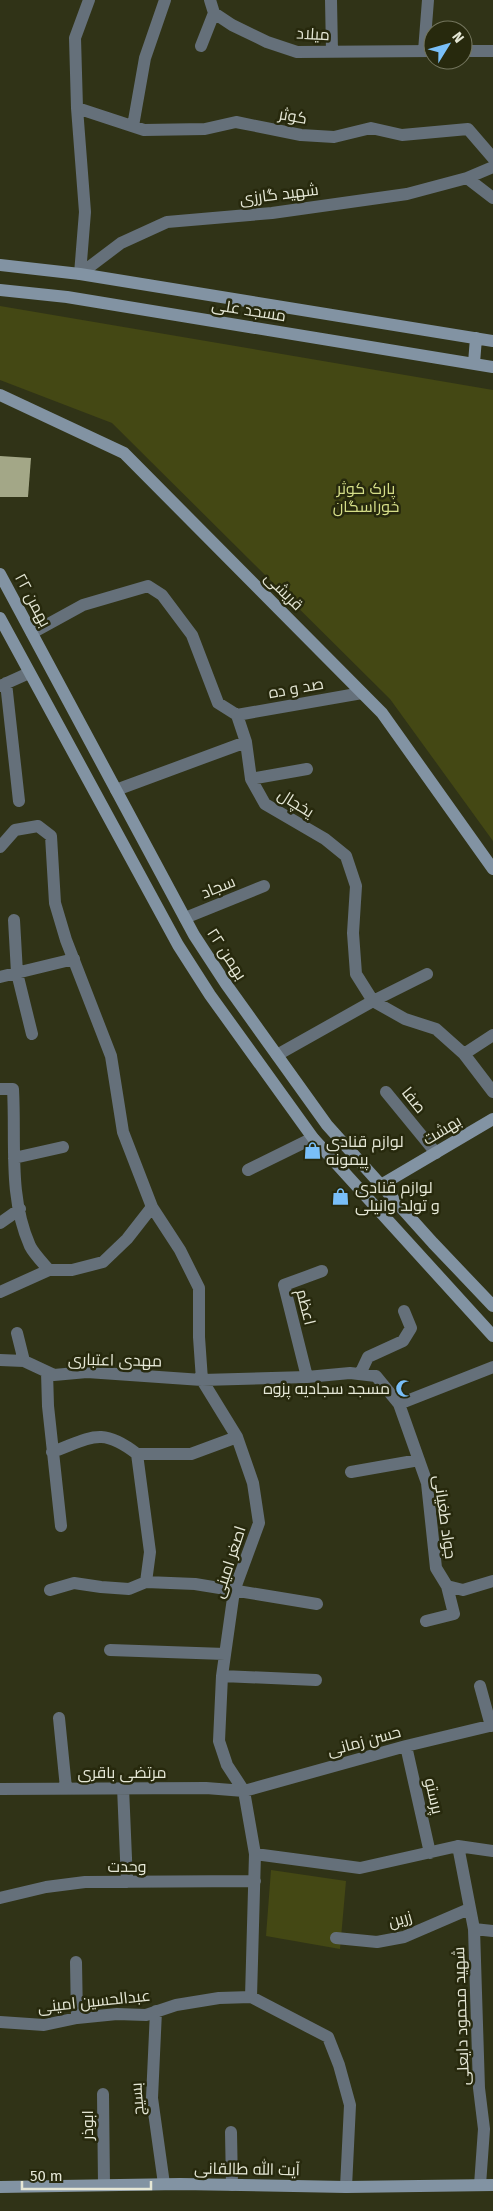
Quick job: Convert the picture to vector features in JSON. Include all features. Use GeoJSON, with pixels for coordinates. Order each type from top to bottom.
{"type":"FeatureCollection","features":[{"type":"Feature","properties":{"kind":"main road","name":"مسجد علی"},"geometry":{"type":"LineString","coordinates":[[0,265],[80,274],[493,341]]}},
{"type":"Feature","properties":{"kind":"main road","name":"مسجد علی"},"geometry":{"type":"LineString","coordinates":[[0,290],[67,297],[493,367]]}},
{"type":"Feature","properties":{"kind":"main road"},"geometry":{"type":"LineString","coordinates":[[474,364],[476,338]]}},
{"type":"Feature","properties":{"kind":"main road","name":"قریشی"},"geometry":{"type":"LineString","coordinates":[[0,395],[124,453],[382,713],[493,869]]}},
{"type":"Feature","properties":{"kind":"main road","name":"۲۲ بهمن"},"geometry":{"type":"LineString","coordinates":[[0,574],[185,918],[226,984],[327,1125],[493,1306]]}},
{"type":"Feature","properties":{"kind":"main road"},"geometry":{"type":"LineString","coordinates":[[0,618],[28,673],[178,946],[313,1138],[493,1336]]}},
{"type":"Feature","properties":{"kind":"main road"},"geometry":{"type":"LineString","coordinates":[[242,1039],[257,1027]]}},
{"type":"Feature","properties":{"kind":"main road","name":"بهشت"},"geometry":{"type":"LineString","coordinates":[[382,1185],[493,1119]]}},
{"type":"Feature","properties":{"kind":"main road","name":"آیت الله طالقانی"},"geometry":{"type":"LineString","coordinates":[[0,2187],[164,2184],[346,2187],[487,2185]]}},
{"type":"Feature","properties":{"kind":"street"},"geometry":{"type":"LineString","coordinates":[[80,274],[85,212],[77,108],[75,38],[89,0]]}},
{"type":"Feature","properties":{"kind":"street"},"geometry":{"type":"LineString","coordinates":[[133,126],[146,58],[165,0]]}},
{"type":"Feature","properties":{"kind":"street"},"geometry":{"type":"LineString","coordinates":[[201,46],[214,14],[210,0]]}},
{"type":"Feature","properties":{"kind":"street"},"geometry":{"type":"LineString","coordinates":[[330,0],[332,51]]}},
{"type":"Feature","properties":{"kind":"street"},"geometry":{"type":"LineString","coordinates":[[428,0],[428,20]]}},
{"type":"Feature","properties":{"kind":"street","name":"میلاد"},"geometry":{"type":"LineString","coordinates":[[214,14],[232,26],[267,42],[297,52],[423,51]]}},
{"type":"Feature","properties":{"kind":"street"},"geometry":{"type":"LineString","coordinates":[[473,51],[493,51]]}},
{"type":"Feature","properties":{"kind":"street","name":"کوثر"},"geometry":{"type":"LineString","coordinates":[[77,108],[144,130],[205,129],[236,122],[301,135],[334,137],[371,128],[402,134],[468,129],[493,158]]}},
{"type":"Feature","properties":{"kind":"street","name":"شهید گارزی"},"geometry":{"type":"LineString","coordinates":[[80,274],[121,243],[167,222],[272,212],[407,194],[467,178],[493,167]]}},
{"type":"Feature","properties":{"kind":"street"},"geometry":{"type":"LineString","coordinates":[[467,178],[493,198]]}},
{"type":"Feature","properties":{"kind":"street"},"geometry":{"type":"LineString","coordinates":[[32,633],[83,604],[148,586],[162,594],[192,635],[218,703],[237,715]]}},
{"type":"Feature","properties":{"kind":"street"},"geometry":{"type":"LineString","coordinates":[[19,801],[3,684],[28,673]]}},
{"type":"Feature","properties":{"kind":"street","name":"صد و ده"},"geometry":{"type":"LineString","coordinates":[[237,715],[362,693]]}},
{"type":"Feature","properties":{"kind":"street","name":"یخچال"},"geometry":{"type":"LineString","coordinates":[[237,715],[246,742],[251,779],[265,804],[325,839],[346,856],[356,886],[353,932],[356,974],[372,1001]]}},
{"type":"Feature","properties":{"kind":"street"},"geometry":{"type":"LineString","coordinates":[[116,790],[246,742]]}},
{"type":"Feature","properties":{"kind":"street"},"geometry":{"type":"LineString","coordinates":[[251,779],[307,769]]}},
{"type":"Feature","properties":{"kind":"street"},"geometry":{"type":"LineString","coordinates":[[0,848],[15,830],[38,826],[51,836],[55,903],[111,1056],[124,1132],[152,1207],[180,1250],[199,1288],[199,1338],[202,1380]]}},
{"type":"Feature","properties":{"kind":"street","name":"سجاد"},"geometry":{"type":"LineString","coordinates":[[185,918],[264,886]]}},
{"type":"Feature","properties":{"kind":"street"},"geometry":{"type":"LineString","coordinates":[[14,920],[17,973],[32,1034]]}},
{"type":"Feature","properties":{"kind":"street"},"geometry":{"type":"LineString","coordinates":[[0,977],[74,959]]}},
{"type":"Feature","properties":{"kind":"street"},"geometry":{"type":"LineString","coordinates":[[277,1055],[372,1001],[427,974]]}},
{"type":"Feature","properties":{"kind":"street"},"geometry":{"type":"LineString","coordinates":[[372,1001],[405,1019],[436,1029],[464,1054],[493,1092]]}},
{"type":"Feature","properties":{"kind":"street"},"geometry":{"type":"LineString","coordinates":[[464,1054],[493,1035]]}},
{"type":"Feature","properties":{"kind":"street"},"geometry":{"type":"LineString","coordinates":[[0,1089],[13,1089],[15,1185],[31,1247],[49,1270]]}},
{"type":"Feature","properties":{"kind":"street","name":"صفا"},"geometry":{"type":"LineString","coordinates":[[386,1092],[436,1153]]}},
{"type":"Feature","properties":{"kind":"street"},"geometry":{"type":"LineString","coordinates":[[248,1170],[313,1138]]}},
{"type":"Feature","properties":{"kind":"street"},"geometry":{"type":"LineString","coordinates":[[14,1158],[63,1147]]}},
{"type":"Feature","properties":{"kind":"street"},"geometry":{"type":"LineString","coordinates":[[0,1292],[49,1270],[72,1270],[103,1262],[127,1239],[152,1207]]}},
{"type":"Feature","properties":{"kind":"street"},"geometry":{"type":"LineString","coordinates":[[0,1223],[20,1209]]}},
{"type":"Feature","properties":{"kind":"street","name":"اعظم"},"geometry":{"type":"LineString","coordinates":[[308,1377],[284,1285],[322,1271]]}},
{"type":"Feature","properties":{"kind":"street"},"geometry":{"type":"LineString","coordinates":[[360,1374],[368,1357],[403,1341],[411,1328],[404,1311]]}},
{"type":"Feature","properties":{"kind":"street"},"geometry":{"type":"LineString","coordinates":[[17,1333],[24,1361]]}},
{"type":"Feature","properties":{"kind":"street","name":"مهدی اعتباری"},"geometry":{"type":"LineString","coordinates":[[0,1360],[24,1361],[54,1375],[87,1372],[202,1380],[360,1374]]}},
{"type":"Feature","properties":{"kind":"street"},"geometry":{"type":"LineString","coordinates":[[399,1404],[493,1367]]}},
{"type":"Feature","properties":{"kind":"street"},"geometry":{"type":"LineString","coordinates":[[47,1372],[52,1452],[61,1526]]}},
{"type":"Feature","properties":{"kind":"street","name":"جواد طغیانی"},"geometry":{"type":"LineString","coordinates":[[360,1374],[376,1376],[399,1404],[427,1483],[436,1568],[447,1586],[454,1614],[426,1620]]}},
{"type":"Feature","properties":{"kind":"street","name":"اصغر امینی"},"geometry":{"type":"LineString","coordinates":[[202,1380],[236,1437],[253,1482],[259,1523],[234,1590],[222,1676],[219,1741],[227,1765],[244,1791]]}},
{"type":"Feature","properties":{"kind":"street"},"geometry":{"type":"LineString","coordinates":[[52,1452],[98,1436],[118,1440],[137,1454],[191,1454],[236,1437]]}},
{"type":"Feature","properties":{"kind":"street"},"geometry":{"type":"LineString","coordinates":[[137,1454],[150,1552],[146,1582]]}},
{"type":"Feature","properties":{"kind":"street"},"geometry":{"type":"LineString","coordinates":[[351,1472],[419,1460]]}},
{"type":"Feature","properties":{"kind":"street"},"geometry":{"type":"LineString","coordinates":[[447,1586],[463,1590],[493,1581]]}},
{"type":"Feature","properties":{"kind":"street"},"geometry":{"type":"LineString","coordinates":[[50,1590],[74,1583],[101,1588],[129,1588],[146,1582],[194,1584],[318,1604]]}},
{"type":"Feature","properties":{"kind":"street"},"geometry":{"type":"LineString","coordinates":[[110,1650],[225,1654]]}},
{"type":"Feature","properties":{"kind":"street"},"geometry":{"type":"LineString","coordinates":[[222,1676],[316,1680]]}},
{"type":"Feature","properties":{"kind":"street"},"geometry":{"type":"LineString","coordinates":[[480,1686],[492,1726]]}},
{"type":"Feature","properties":{"kind":"street"},"geometry":{"type":"LineString","coordinates":[[59,1718],[66,1788]]}},
{"type":"Feature","properties":{"kind":"street","name":"حسن زمانی"},"geometry":{"type":"LineString","coordinates":[[244,1791],[406,1746],[492,1726]]}},
{"type":"Feature","properties":{"kind":"street","name":"پرستو"},"geometry":{"type":"LineString","coordinates":[[406,1746],[430,1852]]}},
{"type":"Feature","properties":{"kind":"street"},"geometry":{"type":"LineString","coordinates":[[123,1788],[127,1882]]}},
{"type":"Feature","properties":{"kind":"street","name":"مرتضی باقری"},"geometry":{"type":"LineString","coordinates":[[0,1789],[206,1788],[244,1791]]}},
{"type":"Feature","properties":{"kind":"street"},"geometry":{"type":"LineString","coordinates":[[244,1791],[255,1854],[251,1997],[328,2037],[339,2064],[350,2105],[346,2187]]}},
{"type":"Feature","properties":{"kind":"street"},"geometry":{"type":"LineString","coordinates":[[255,1854],[360,1868],[458,1846],[493,1851]]}},
{"type":"Feature","properties":{"kind":"street","name":"شهید محمود دایعلی"},"geometry":{"type":"LineString","coordinates":[[458,1846],[468,1909],[474,1929],[479,2088],[484,2129],[487,2185]]}},
{"type":"Feature","properties":{"kind":"street","name":"وحدت"},"geometry":{"type":"LineString","coordinates":[[0,1898],[85,1882],[255,1881]]}},
{"type":"Feature","properties":{"kind":"street","name":"زرین"},"geometry":{"type":"LineString","coordinates":[[336,1938],[377,1942],[404,1937],[440,1923],[468,1909]]}},
{"type":"Feature","properties":{"kind":"street"},"geometry":{"type":"LineString","coordinates":[[474,1929],[493,1931]]}},
{"type":"Feature","properties":{"kind":"street"},"geometry":{"type":"LineString","coordinates":[[76,1962],[77,2018]]}},
{"type":"Feature","properties":{"kind":"street","name":"عبدالحسین امینی"},"geometry":{"type":"LineString","coordinates":[[0,2022],[44,2025],[77,2018],[117,2014],[146,2015],[176,2005],[219,1998],[251,1997]]}},
{"type":"Feature","properties":{"kind":"street","name":"بسیج"},"geometry":{"type":"LineString","coordinates":[[156,2011],[152,2098],[164,2184]]}},
{"type":"Feature","properties":{"kind":"street","name":"ابوذر"},"geometry":{"type":"LineString","coordinates":[[103,2094],[104,2185]]}},
{"type":"Feature","properties":{"kind":"street"},"geometry":{"type":"LineString","coordinates":[[231,2132],[232,2185]]}},
{"type":"Feature","properties":{"kind":"green space","name":"پارک کوثر خوراسگان"},"geometry":{"type":"Polygon","coordinates":[[[0,306],[493,390],[493,841],[390,699],[112,423],[0,380],[0,306]]]}},
{"type":"Feature","properties":{"kind":"green space"},"geometry":{"type":"Polygon","coordinates":[[[271,1870],[346,1881],[340,1949],[266,1936],[271,1870]]]}},
{"type":"Feature","properties":{"kind":"building"},"geometry":{"type":"Polygon","coordinates":[[[0,456],[31,458],[28,497],[0,497],[0,456]]]}},
{"type":"Feature","properties":{"kind":"place","name":"لوازم قنادی پیمونه"},"geometry":{"type":"Point","coordinates":[312,1150]}},
{"type":"Feature","properties":{"kind":"place","name":"لوازم قنادی و تولد وانیلی"},"geometry":{"type":"Point","coordinates":[341,1196]}},
{"type":"Feature","properties":{"kind":"place","name":"مسجد سجادیه پزوه"},"geometry":{"type":"Point","coordinates":[404,1388]}}]}
